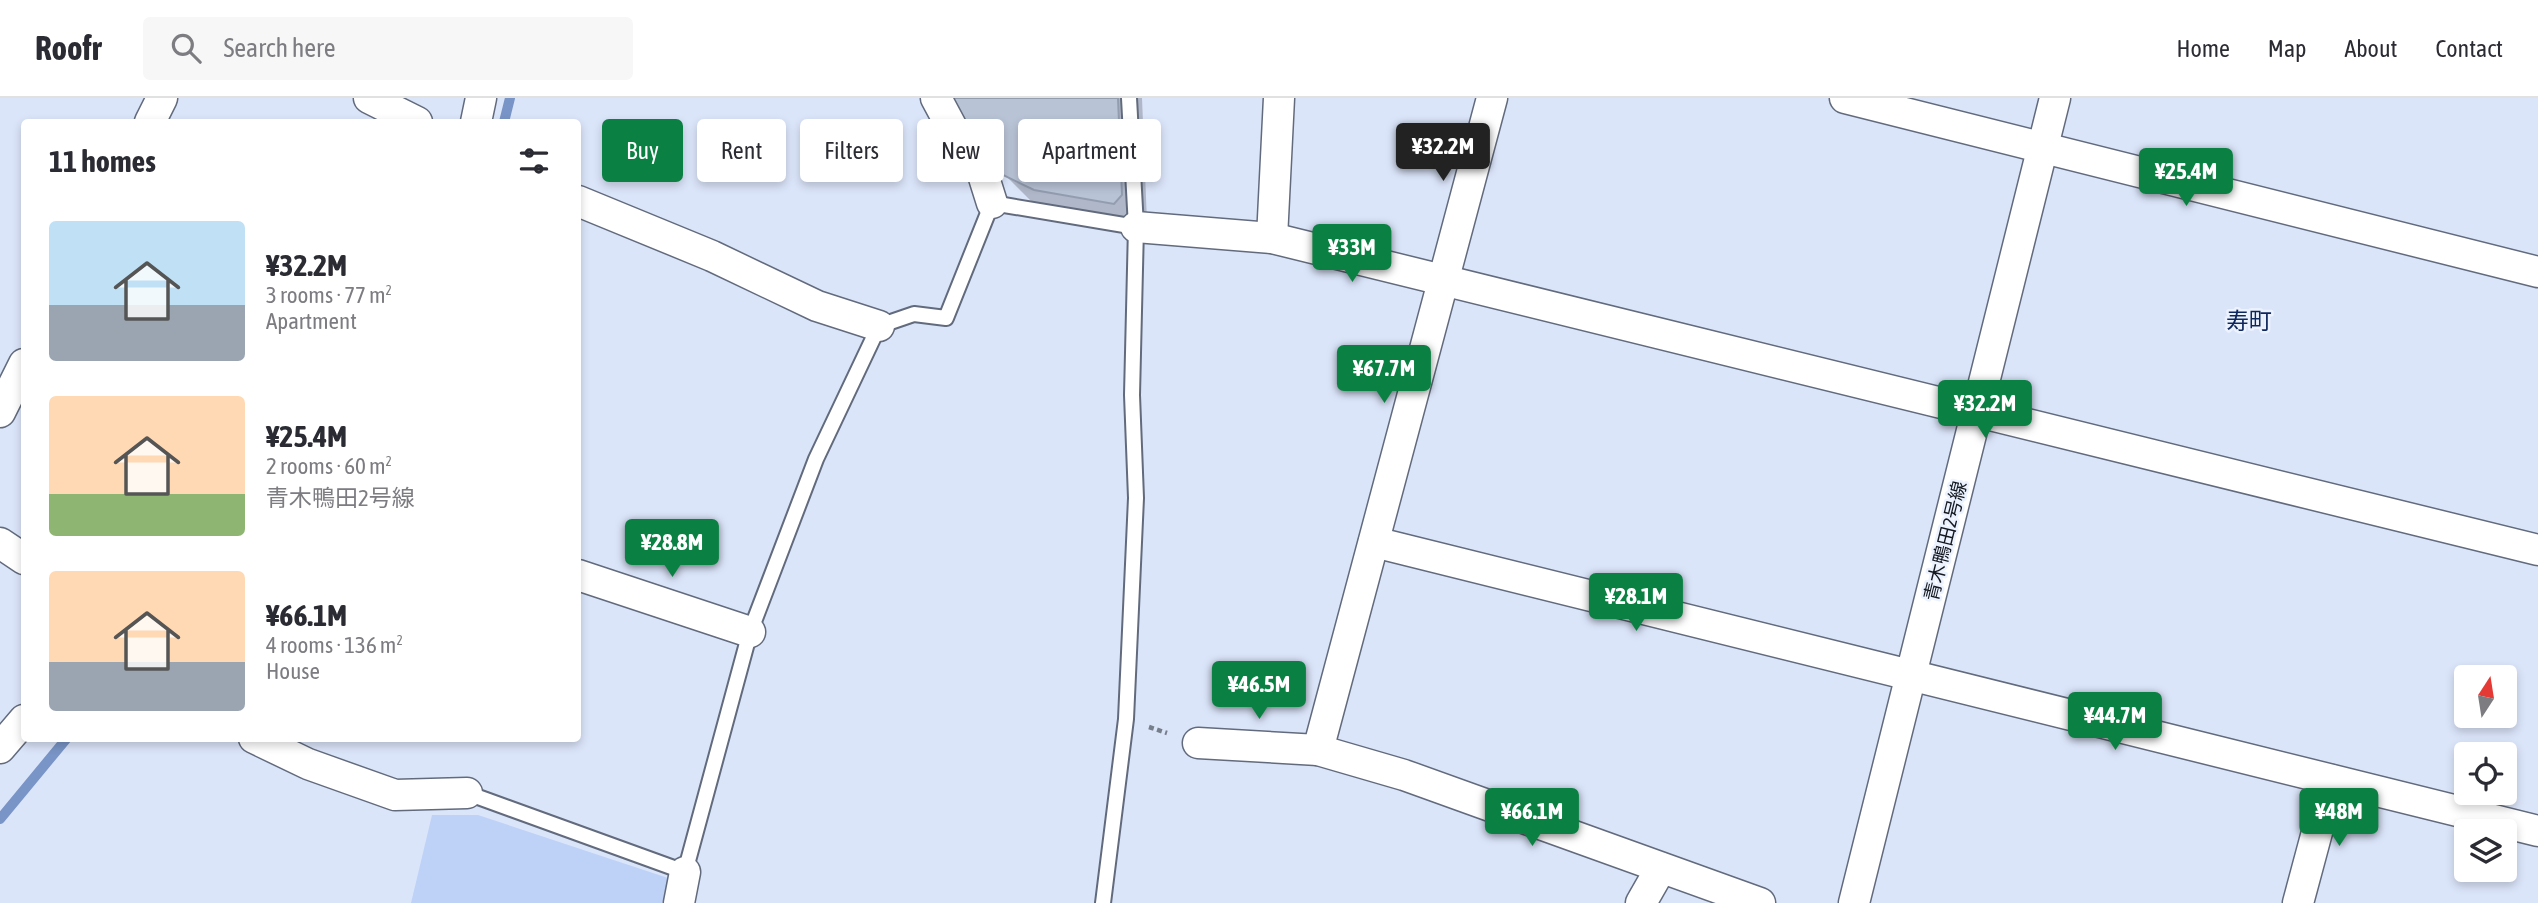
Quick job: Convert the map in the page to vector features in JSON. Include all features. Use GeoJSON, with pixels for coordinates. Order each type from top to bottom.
{"type":"FeatureCollection","features":[{"type":"Feature","properties":{"kind":"street"},"geometry":{"type":"LineString","coordinates":[[152,119],[162,98]]}},
{"type":"Feature","properties":{"kind":"street"},"geometry":{"type":"LineString","coordinates":[[369,98],[411,119]]}},
{"type":"Feature","properties":{"kind":"street"},"geometry":{"type":"LineString","coordinates":[[477,119],[481,98]]}},
{"type":"Feature","properties":{"kind":"street"},"geometry":{"type":"LineString","coordinates":[[936,98],[958,139],[981,168],[992,203]]}},
{"type":"Feature","properties":{"kind":"street"},"geometry":{"type":"LineString","coordinates":[[1272,238],[1279,98]]}},
{"type":"Feature","properties":{"kind":"street"},"geometry":{"type":"LineString","coordinates":[[1318,750],[1492,98]]}},
{"type":"Feature","properties":{"kind":"street"},"geometry":{"type":"LineString","coordinates":[[1845,98],[2538,272]]}},
{"type":"Feature","properties":{"kind":"street","name":"青木鴨田2号線"},"geometry":{"type":"LineString","coordinates":[[1854,903],[2055,98]]}},
{"type":"Feature","properties":{"kind":"street"},"geometry":{"type":"LineString","coordinates":[[581,202],[712,256],[817,306],[879,326]]}},
{"type":"Feature","properties":{"kind":"street"},"geometry":{"type":"LineString","coordinates":[[1136,227],[1272,238],[2538,550]]}},
{"type":"Feature","properties":{"kind":"street"},"geometry":{"type":"LineString","coordinates":[[0,412],[21,370]]}},
{"type":"Feature","properties":{"kind":"street"},"geometry":{"type":"LineString","coordinates":[[1374,542],[2538,831]]}},
{"type":"Feature","properties":{"kind":"street"},"geometry":{"type":"LineString","coordinates":[[0,543],[21,557]]}},
{"type":"Feature","properties":{"kind":"street"},"geometry":{"type":"LineString","coordinates":[[581,576],[750,632]]}},
{"type":"Feature","properties":{"kind":"street"},"geometry":{"type":"LineString","coordinates":[[0,748],[21,724]]}},
{"type":"Feature","properties":{"kind":"street"},"geometry":{"type":"LineString","coordinates":[[262,742],[308,764],[395,794],[467,793]]}},
{"type":"Feature","properties":{"kind":"street"},"geometry":{"type":"LineString","coordinates":[[1198,743],[1318,750],[1404,775],[1760,903]]}},
{"type":"Feature","properties":{"kind":"street"},"geometry":{"type":"LineString","coordinates":[[2298,903],[2331,779]]}},
{"type":"Feature","properties":{"kind":"street"},"geometry":{"type":"LineString","coordinates":[[1641,903],[1661,868]]}},
{"type":"Feature","properties":{"kind":"street"},"geometry":{"type":"LineString","coordinates":[[679,903],[685,872]]}},
{"type":"Feature","properties":{"kind":"lane"},"geometry":{"type":"LineString","coordinates":[[1103,903],[1126,719],[1136,498],[1132,395],[1136,227],[1129,98]]}},
{"type":"Feature","properties":{"kind":"lane"},"geometry":{"type":"LineString","coordinates":[[467,793],[685,872],[750,632],[816,459],[879,326],[914,314],[946,318],[992,203],[1136,227]]}},
{"type":"Feature","properties":{"kind":"path"},"geometry":{"type":"LineString","coordinates":[[1126,719],[1198,743]]}},
{"type":"Feature","properties":{"kind":"shaded area"},"geometry":{"type":"Polygon","coordinates":[[[432,815],[478,815],[668,878],[662,903],[411,903],[432,815]]]}},
{"type":"Feature","properties":{"kind":"building"},"geometry":{"type":"Polygon","coordinates":[[[950,98],[1118,98],[1119,119],[1018,119],[1018,182],[1121,182],[1122,195],[1114,204],[1034,190],[1004,175],[1004,119],[961,119],[950,98]]]}},
{"type":"Feature","properties":{"kind":"waterway"},"geometry":{"type":"LineString","coordinates":[[505,119],[510,98]]}},
{"type":"Feature","properties":{"kind":"waterway"},"geometry":{"type":"LineString","coordinates":[[0,819],[64,742]]}},
{"type":"Feature","properties":{"kind":"district","name":"寿町"},"geometry":{"type":"Point","coordinates":[2249,321]}}]}
